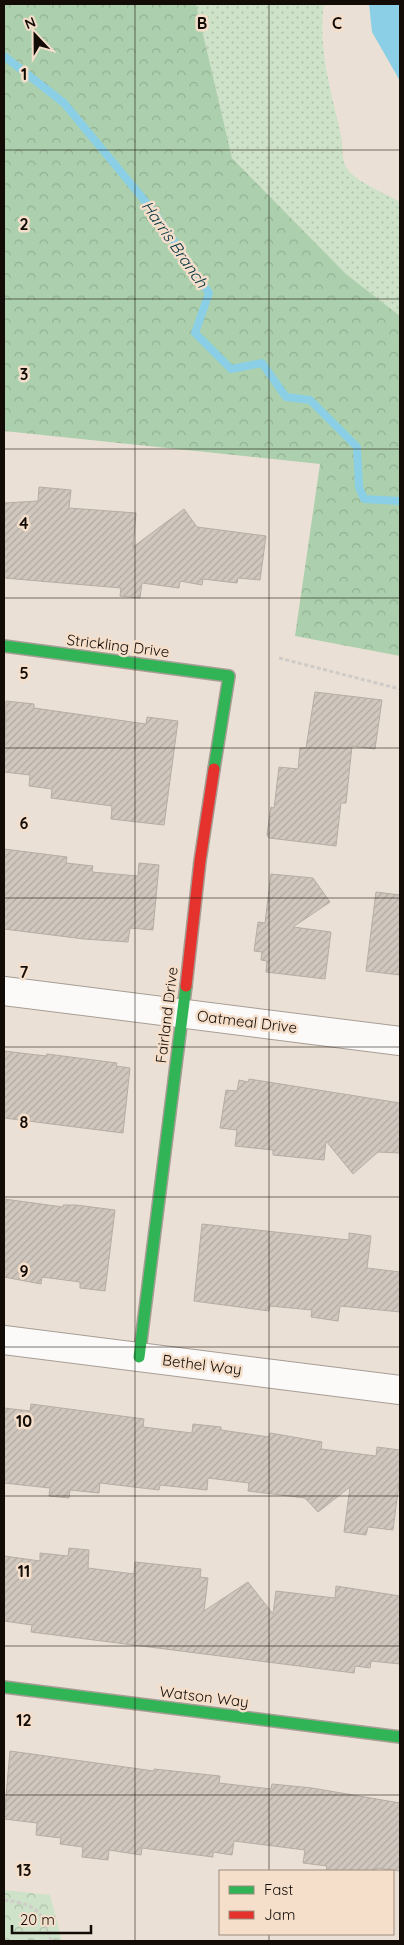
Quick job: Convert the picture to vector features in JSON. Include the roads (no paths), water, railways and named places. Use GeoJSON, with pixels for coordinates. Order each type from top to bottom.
{"type":"FeatureCollection","features":[{"type":"Feature","properties":{"kind":"street","name":"Strickling Drive"},"geometry":{"type":"LineString","coordinates":[[4,646],[229,676]]}},
{"type":"Feature","properties":{"kind":"street","name":"Fairland Drive"},"geometry":{"type":"LineString","coordinates":[[139,1357],[183,1014],[200,861],[229,676]]}},
{"type":"Feature","properties":{"kind":"street","name":"Oatmeal Drive"},"geometry":{"type":"LineString","coordinates":[[4,990],[400,1041]]}},
{"type":"Feature","properties":{"kind":"street","name":"Bethel Way"},"geometry":{"type":"LineString","coordinates":[[4,1340],[400,1390]]}},
{"type":"Feature","properties":{"kind":"street","name":"Watson Way"},"geometry":{"type":"LineString","coordinates":[[4,1686],[400,1737]]}},
{"type":"Feature","properties":{"kind":"water"},"geometry":{"type":"Polygon","coordinates":[[[369,4],[400,4],[400,81],[372,32],[369,4]]]}},
{"type":"Feature","properties":{"kind":"waterway","name":"Harris Branch"},"geometry":{"type":"LineString","coordinates":[[4,56],[64,103],[154,212],[209,293],[195,333],[231,369],[262,363],[286,397],[310,400],[357,447],[359,487],[364,499],[400,501]]}}]}
